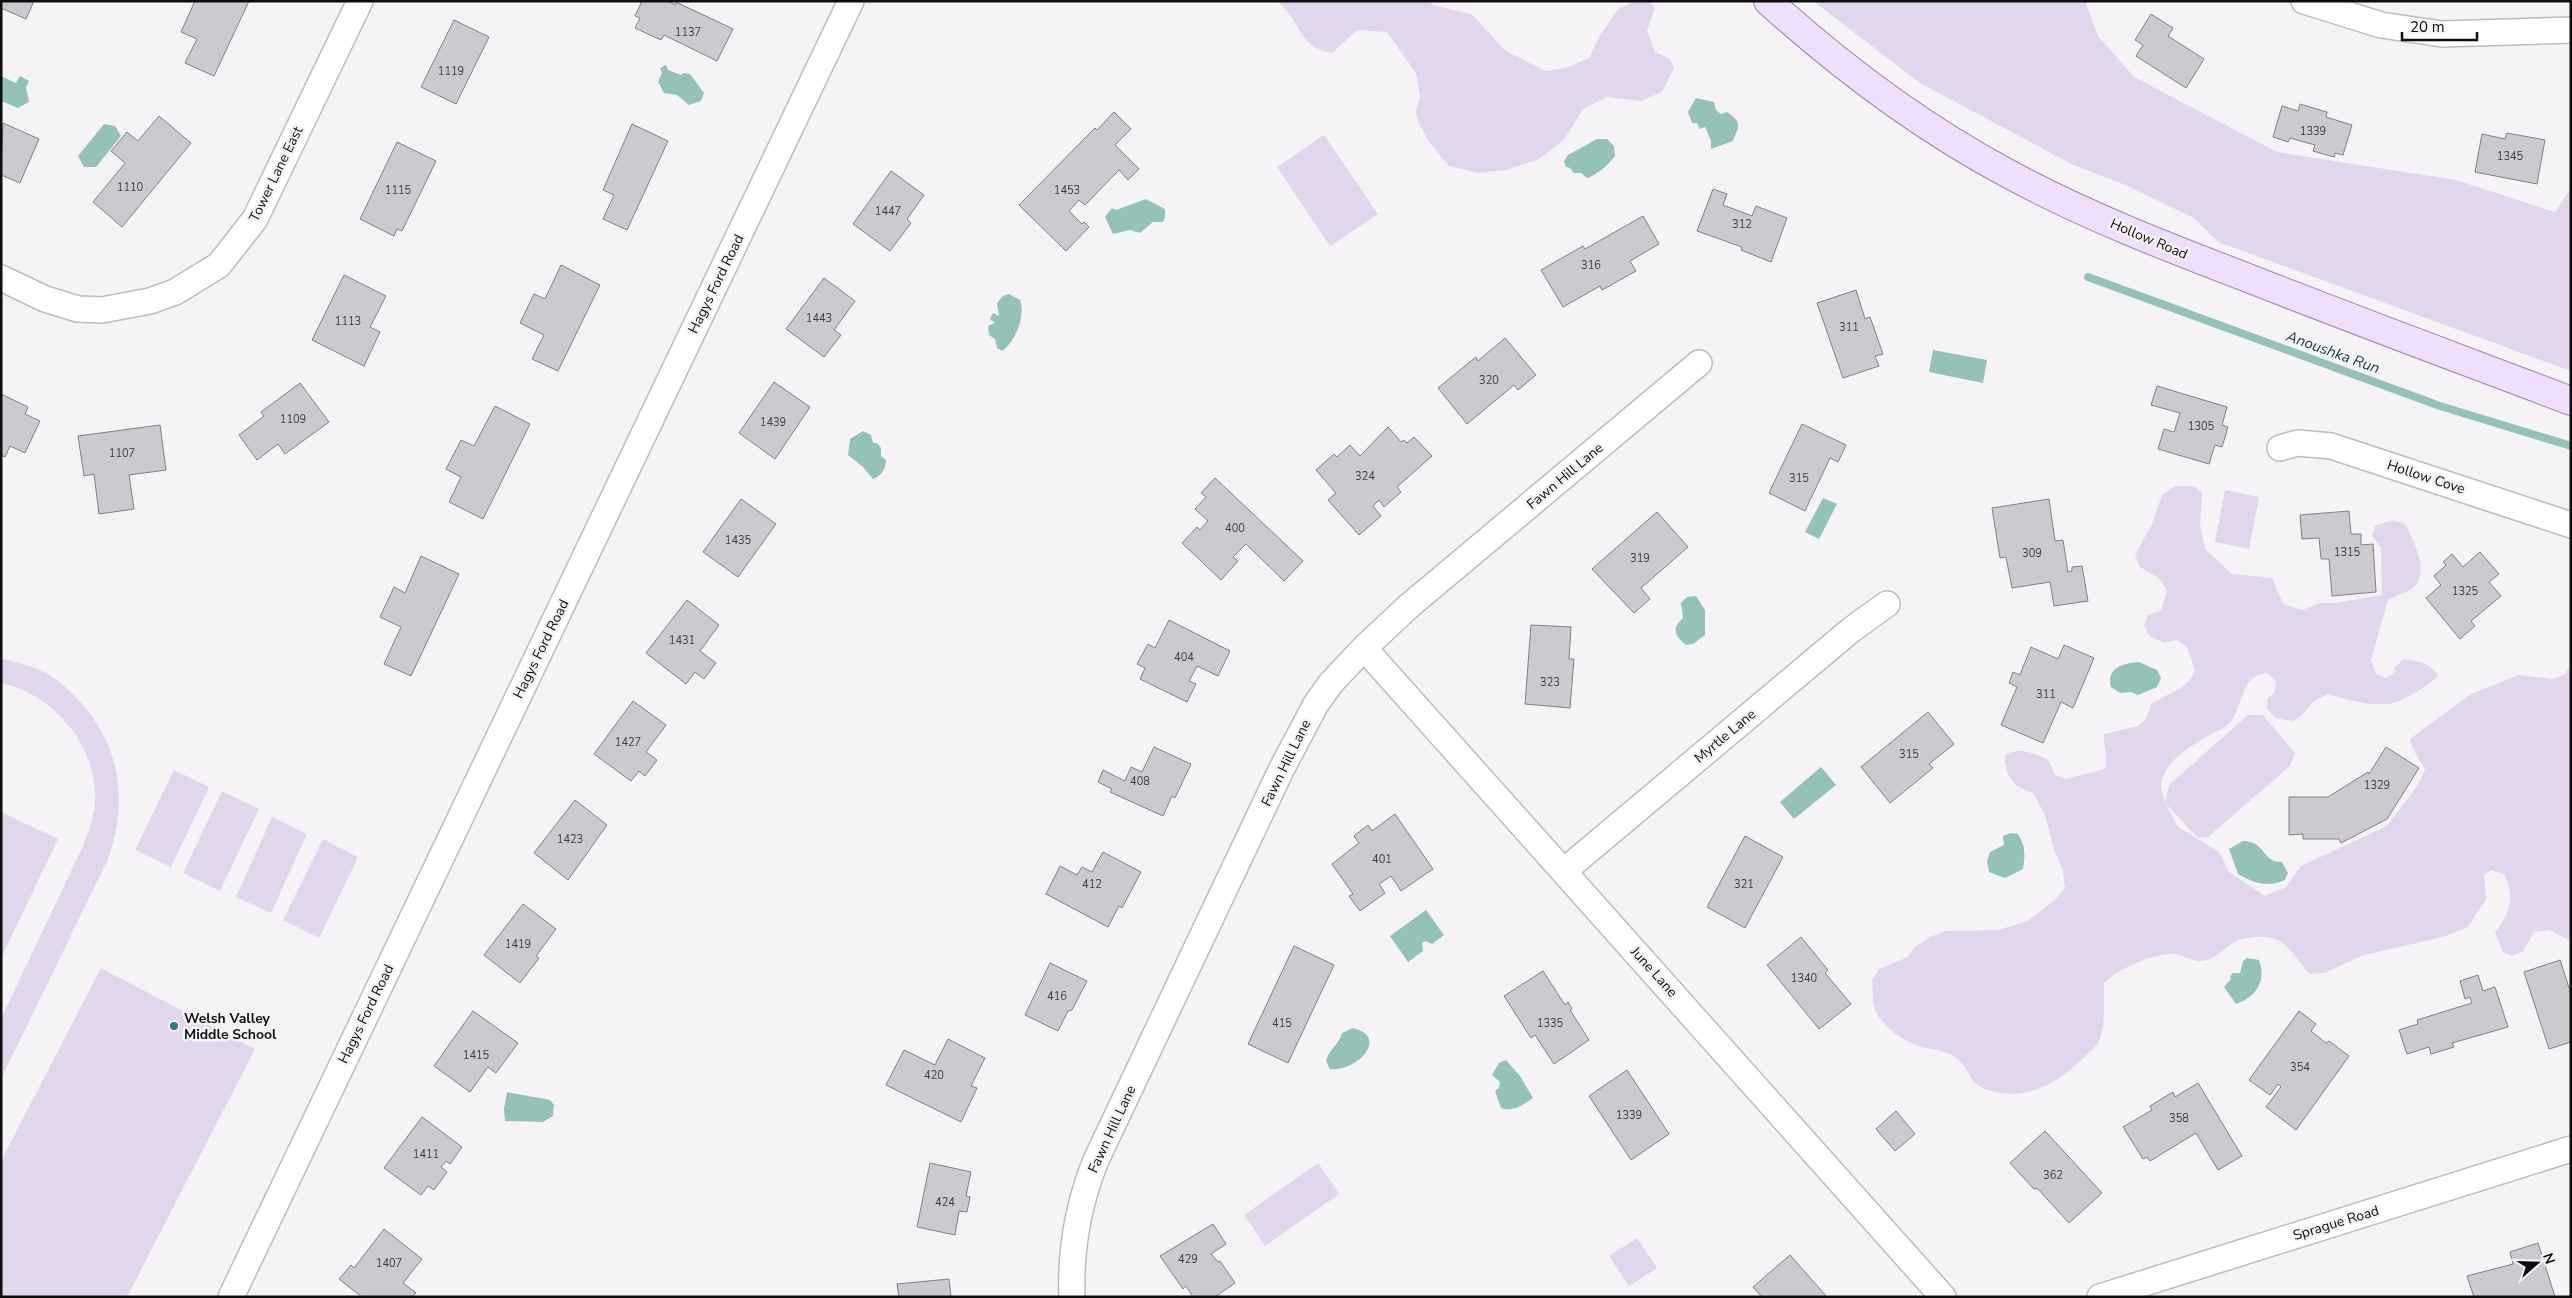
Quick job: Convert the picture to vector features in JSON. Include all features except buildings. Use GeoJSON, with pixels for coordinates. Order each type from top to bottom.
{"type":"FeatureCollection","features":[{"type":"Feature","properties":{"kind":"main road","name":"Hollow Road"},"geometry":{"type":"LineString","coordinates":[[1768,1],[1844,64],[1898,105],[2005,172],[2066,204],[2176,250],[2571,401]]}},
{"type":"Feature","properties":{"kind":"street","name":"Tower Lane East"},"geometry":{"type":"LineString","coordinates":[[1,278],[45,299],[78,309],[102,310],[158,298],[175,292],[219,265],[255,219],[360,1]]}},
{"type":"Feature","properties":{"kind":"street","name":"Hagys Ford Road"},"geometry":{"type":"LineString","coordinates":[[231,1297],[851,1]]}},
{"type":"Feature","properties":{"kind":"street"},"geometry":{"type":"LineString","coordinates":[[2304,1],[2381,25],[2442,34],[2571,30]]}},
{"type":"Feature","properties":{"kind":"street","name":"Fawn Hill Lane"},"geometry":{"type":"LineString","coordinates":[[1072,1297],[1074,1244],[1078,1213],[1096,1160],[1302,729],[1316,704],[1331,683],[1364,648],[1409,606],[1699,363]]}},
{"type":"Feature","properties":{"kind":"street","name":"Hollow Cove"},"geometry":{"type":"LineString","coordinates":[[2280,448],[2298,443],[2332,446],[2571,525]]}},
{"type":"Feature","properties":{"kind":"street","name":"Myrtle Lane"},"geometry":{"type":"LineString","coordinates":[[1564,871],[1851,630],[1887,604]]}},
{"type":"Feature","properties":{"kind":"street","name":"June Lane"},"geometry":{"type":"LineString","coordinates":[[1364,648],[1943,1297]]}},
{"type":"Feature","properties":{"kind":"street","name":"Sprague Road"},"geometry":{"type":"LineString","coordinates":[[2100,1297],[2571,1150]]}},
{"type":"Feature","properties":{"kind":"shaded area"},"geometry":{"type":"Polygon","coordinates":[[[1277,1],[1428,1],[1433,5],[1471,14],[1506,51],[1545,71],[1566,68],[1589,58],[1600,35],[1618,9],[1636,1],[1649,1],[1655,8],[1647,31],[1655,52],[1670,59],[1674,68],[1662,92],[1641,101],[1607,97],[1583,109],[1564,140],[1539,159],[1506,170],[1478,173],[1449,166],[1430,143],[1419,124],[1416,112],[1420,97],[1416,73],[1387,32],[1357,30],[1332,53],[1321,50],[1306,40],[1277,1]]]}},
{"type":"Feature","properties":{"kind":"shaded area"},"geometry":{"type":"Polygon","coordinates":[[[1813,1],[2085,1],[2098,36],[2134,77],[2277,152],[2456,180],[2555,212],[2571,188],[2571,371],[2218,242],[2194,218],[2123,184],[2073,165],[1920,83],[1813,1]]]}},
{"type":"Feature","properties":{"kind":"shaded area"},"geometry":{"type":"Polygon","coordinates":[[[666,65],[668,70],[681,75],[684,73],[690,74],[704,93],[701,101],[689,105],[677,95],[664,93],[658,82],[662,73],[660,68],[666,65]]]}},
{"type":"Feature","properties":{"kind":"shaded area"},"geometry":{"type":"Polygon","coordinates":[[[1,76],[16,83],[20,76],[29,81],[26,87],[29,102],[18,108],[1,101],[1,76]]]}},
{"type":"Feature","properties":{"kind":"shaded area"},"geometry":{"type":"Polygon","coordinates":[[[1696,98],[1714,102],[1716,110],[1721,114],[1727,112],[1736,119],[1738,128],[1733,141],[1711,149],[1711,141],[1705,127],[1700,129],[1697,123],[1692,123],[1688,112],[1696,98]]]}},
{"type":"Feature","properties":{"kind":"shaded area"},"geometry":{"type":"Polygon","coordinates":[[[104,124],[115,126],[121,136],[96,167],[84,167],[78,156],[104,124]]]}},
{"type":"Feature","properties":{"kind":"shaded area"},"geometry":{"type":"Polygon","coordinates":[[[1324,135],[1378,214],[1330,246],[1277,167],[1324,135]]]}},
{"type":"Feature","properties":{"kind":"shaded area"},"geometry":{"type":"Polygon","coordinates":[[[1597,139],[1607,139],[1614,146],[1615,156],[1606,166],[1587,178],[1581,173],[1574,173],[1570,168],[1566,167],[1564,161],[1568,155],[1597,139]]]}},
{"type":"Feature","properties":{"kind":"shaded area"},"geometry":{"type":"Polygon","coordinates":[[[1146,199],[1165,209],[1163,222],[1153,222],[1140,233],[1130,230],[1113,234],[1105,217],[1112,208],[1116,210],[1146,199]]]}},
{"type":"Feature","properties":{"kind":"shaded area"},"geometry":{"type":"Polygon","coordinates":[[[1009,294],[1020,300],[1022,313],[1015,335],[1002,351],[997,348],[995,339],[989,335],[988,326],[995,323],[990,319],[993,313],[999,316],[997,303],[1003,296],[1009,294]]]}},
{"type":"Feature","properties":{"kind":"shaded area"},"geometry":{"type":"Polygon","coordinates":[[[1933,350],[1987,360],[1983,383],[1929,372],[1933,350]]]}},
{"type":"Feature","properties":{"kind":"shaded area"},"geometry":{"type":"Polygon","coordinates":[[[863,431],[871,435],[873,443],[877,443],[881,448],[881,456],[886,460],[882,472],[873,479],[863,467],[848,455],[850,439],[863,431]]]}},
{"type":"Feature","properties":{"kind":"shaded area"},"geometry":{"type":"Polygon","coordinates":[[[2175,486],[2194,486],[2202,493],[2200,525],[2205,549],[2232,574],[2272,578],[2283,604],[2302,610],[2320,603],[2336,603],[2382,595],[2381,547],[2372,536],[2375,526],[2392,520],[2405,524],[2419,556],[2420,573],[2418,581],[2413,588],[2388,600],[2371,660],[2376,674],[2386,678],[2393,674],[2395,667],[2404,659],[2428,665],[2438,676],[2414,693],[2399,701],[2387,704],[2365,703],[2328,694],[2313,702],[2300,717],[2293,721],[2275,718],[2267,708],[2267,699],[2274,693],[2276,682],[2268,673],[2253,678],[2244,690],[2236,713],[2230,722],[2188,748],[2167,769],[2161,787],[2165,802],[2169,785],[2248,715],[2263,715],[2295,753],[2290,766],[2208,837],[2198,838],[2166,804],[2178,827],[2219,852],[2229,872],[2265,896],[2286,887],[2301,866],[2387,826],[2419,783],[2425,770],[2412,748],[2410,739],[2471,694],[2519,675],[2553,679],[2565,674],[2571,665],[2571,941],[2549,930],[2534,932],[2523,951],[2512,956],[2503,952],[2495,932],[2508,911],[2510,904],[2509,890],[2504,874],[2491,870],[2484,875],[2486,899],[2468,927],[2443,937],[2364,955],[2324,973],[2310,974],[2286,945],[2266,937],[2237,941],[2211,959],[2206,960],[2197,961],[2174,954],[2156,956],[2127,967],[2104,983],[2104,1014],[2101,1037],[2095,1047],[2071,1069],[2047,1085],[2034,1090],[2007,1094],[1993,1091],[1979,1086],[1970,1077],[1964,1065],[1954,1056],[1946,1052],[1915,1045],[1888,1028],[1875,1010],[1872,980],[1879,969],[1908,957],[1915,947],[1930,937],[1945,931],[1998,930],[2028,921],[2055,900],[2065,888],[2063,871],[2054,849],[2045,815],[2034,794],[2017,786],[2008,775],[2005,762],[2006,754],[2022,751],[2037,755],[2048,760],[2055,775],[2066,779],[2105,769],[2104,734],[2138,726],[2146,719],[2152,703],[2181,688],[2191,679],[2195,670],[2187,647],[2177,640],[2164,643],[2150,636],[2144,626],[2148,615],[2161,611],[2167,591],[2159,578],[2140,567],[2135,555],[2152,524],[2162,495],[2175,486]]]}},
{"type":"Feature","properties":{"kind":"shaded area"},"geometry":{"type":"Polygon","coordinates":[[[2225,490],[2259,497],[2249,549],[2215,542],[2225,490]]]}},
{"type":"Feature","properties":{"kind":"shaded area"},"geometry":{"type":"Polygon","coordinates":[[[1823,498],[1837,504],[1819,539],[1805,532],[1823,498]]]}},
{"type":"Feature","properties":{"kind":"shaded area"},"geometry":{"type":"Polygon","coordinates":[[[1696,596],[1705,610],[1705,635],[1693,644],[1686,645],[1679,639],[1676,632],[1679,622],[1683,618],[1681,603],[1687,597],[1696,596]]]}},
{"type":"Feature","properties":{"kind":"shaded area"},"geometry":{"type":"Polygon","coordinates":[[[1,658],[31,666],[52,676],[78,699],[105,739],[114,761],[118,784],[119,809],[108,859],[1,1079],[1,1019],[83,846],[93,817],[95,798],[93,778],[88,759],[68,724],[38,698],[20,689],[1,683],[1,658]]]}},
{"type":"Feature","properties":{"kind":"shaded area"},"geometry":{"type":"Polygon","coordinates":[[[2139,662],[2157,670],[2161,678],[2157,687],[2138,695],[2131,692],[2120,693],[2111,687],[2110,681],[2113,671],[2122,665],[2139,662]]]}},
{"type":"Feature","properties":{"kind":"shaded area"},"geometry":{"type":"Polygon","coordinates":[[[1821,767],[1836,785],[1794,819],[1780,802],[1821,767]]]}},
{"type":"Feature","properties":{"kind":"shaded area"},"geometry":{"type":"Polygon","coordinates":[[[174,770],[209,787],[171,867],[135,850],[174,770]]]}},
{"type":"Feature","properties":{"kind":"shaded area"},"geometry":{"type":"Polygon","coordinates":[[[222,791],[259,809],[220,891],[183,873],[222,791]]]}},
{"type":"Feature","properties":{"kind":"shaded area"},"geometry":{"type":"Polygon","coordinates":[[[1,812],[58,839],[1,958],[1,812]]]}},
{"type":"Feature","properties":{"kind":"shaded area"},"geometry":{"type":"Polygon","coordinates":[[[272,817],[307,834],[271,913],[236,897],[272,817]]]}},
{"type":"Feature","properties":{"kind":"shaded area"},"geometry":{"type":"Polygon","coordinates":[[[2011,833],[2018,834],[2022,843],[2024,864],[2023,869],[2005,878],[1989,872],[1987,861],[1990,852],[2004,845],[2003,836],[2011,833]]]}},
{"type":"Feature","properties":{"kind":"shaded area"},"geometry":{"type":"Polygon","coordinates":[[[323,839],[358,857],[319,938],[283,920],[323,839]]]}},
{"type":"Feature","properties":{"kind":"shaded area"},"geometry":{"type":"Polygon","coordinates":[[[2243,841],[2256,844],[2271,859],[2282,862],[2288,873],[2285,880],[2266,884],[2250,880],[2238,874],[2229,849],[2243,841]]]}},
{"type":"Feature","properties":{"kind":"shaded area"},"geometry":{"type":"Polygon","coordinates":[[[1426,910],[1444,935],[1432,944],[1426,941],[1422,943],[1423,951],[1408,962],[1390,936],[1426,910]]]}},
{"type":"Feature","properties":{"kind":"shaded area"},"geometry":{"type":"Polygon","coordinates":[[[2247,958],[2259,960],[2262,975],[2261,981],[2254,993],[2236,1004],[2224,987],[2231,979],[2230,976],[2233,973],[2240,973],[2243,961],[2247,958]]]}},
{"type":"Feature","properties":{"kind":"shaded area"},"geometry":{"type":"Polygon","coordinates":[[[101,968],[255,1049],[127,1297],[1,1297],[1,1161],[101,968]]]}},
{"type":"Feature","properties":{"kind":"shaded area"},"geometry":{"type":"Polygon","coordinates":[[[1353,1028],[1364,1032],[1369,1039],[1369,1046],[1359,1060],[1350,1065],[1330,1069],[1326,1061],[1329,1053],[1339,1041],[1342,1033],[1353,1028]]]}},
{"type":"Feature","properties":{"kind":"shaded area"},"geometry":{"type":"Polygon","coordinates":[[[1506,1060],[1520,1076],[1533,1098],[1522,1105],[1510,1109],[1501,1108],[1495,1091],[1499,1088],[1500,1082],[1492,1075],[1499,1063],[1506,1060]]]}},
{"type":"Feature","properties":{"kind":"shaded area"},"geometry":{"type":"Polygon","coordinates":[[[507,1092],[550,1100],[554,1105],[553,1116],[543,1122],[505,1121],[504,1109],[507,1092]]]}},
{"type":"Feature","properties":{"kind":"shaded area"},"geometry":{"type":"Polygon","coordinates":[[[1318,1163],[1339,1194],[1265,1246],[1244,1215],[1318,1163]]]}},
{"type":"Feature","properties":{"kind":"shaded area"},"geometry":{"type":"Polygon","coordinates":[[[1637,1238],[1657,1268],[1629,1286],[1609,1256],[1637,1238]]]}},
{"type":"Feature","properties":{"kind":"waterway","name":"Anoushka Run"},"geometry":{"type":"LineString","coordinates":[[2088,277],[2440,406],[2571,446]]}},
{"type":"Feature","properties":{"kind":"place","name":"Welsh Valley Middle School"},"geometry":{"type":"Point","coordinates":[174,1026]}}]}
